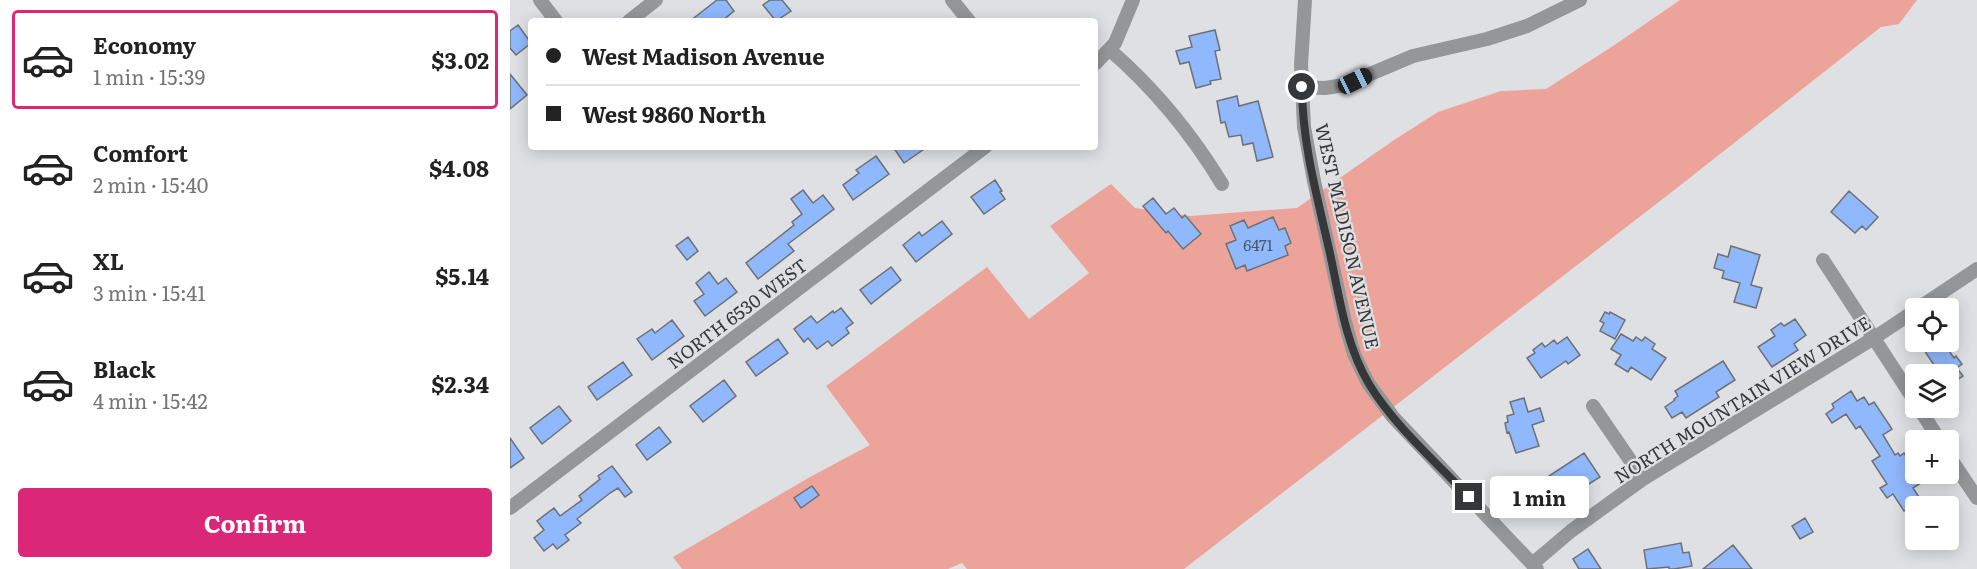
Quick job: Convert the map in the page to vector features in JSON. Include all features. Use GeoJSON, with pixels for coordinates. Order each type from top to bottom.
{"type":"FeatureCollection","features":[{"type":"Feature","properties":{"kind":"street"},"geometry":{"type":"LineString","coordinates":[[540,0],[554,18]]}},
{"type":"Feature","properties":{"kind":"street"},"geometry":{"type":"LineString","coordinates":[[633,18],[656,0]]}},
{"type":"Feature","properties":{"kind":"street"},"geometry":{"type":"LineString","coordinates":[[952,0],[967,18]]}},
{"type":"Feature","properties":{"kind":"street"},"geometry":{"type":"LineString","coordinates":[[1098,61],[1110,50],[1121,33],[1133,0]]}},
{"type":"Feature","properties":{"kind":"street","name":"WEST MADISON AVENUE"},"geometry":{"type":"LineString","coordinates":[[1305,0],[1302,87],[1308,155],[1349,338],[1361,369],[1383,404],[1405,429],[1535,566]]}},
{"type":"Feature","properties":{"kind":"street"},"geometry":{"type":"LineString","coordinates":[[1302,87],[1325,88],[1344,85],[1413,56],[1509,33],[1544,19],[1580,0]]}},
{"type":"Feature","properties":{"kind":"street"},"geometry":{"type":"LineString","coordinates":[[1110,50],[1172,112],[1199,147],[1222,184]]}},
{"type":"Feature","properties":{"kind":"street","name":"NORTH 6530 WEST"},"geometry":{"type":"LineString","coordinates":[[510,508],[981,150]]}},
{"type":"Feature","properties":{"kind":"street"},"geometry":{"type":"LineString","coordinates":[[1823,260],[1905,386]]}},
{"type":"Feature","properties":{"kind":"street","name":"NORTH MOUNTAIN VIEW DRIVE"},"geometry":{"type":"LineString","coordinates":[[1934,298],[1977,269]]}},
{"type":"Feature","properties":{"kind":"street","name":"NORTH MOUNTAIN VIEW DRIVE"},"geometry":{"type":"LineString","coordinates":[[1535,566],[1571,531],[1643,479],[1905,317]]}},
{"type":"Feature","properties":{"kind":"street"},"geometry":{"type":"LineString","coordinates":[[1593,406],[1643,479]]}},
{"type":"Feature","properties":{"kind":"street"},"geometry":{"type":"LineString","coordinates":[[1959,471],[1977,498]]}},
{"type":"Feature","properties":{"kind":"shaded area"},"geometry":{"type":"Polygon","coordinates":[[[1680,0],[1917,0],[1899,24],[1881,27],[1184,569],[967,569],[962,563],[948,569],[682,569],[673,557],[810,477],[870,445],[826,386],[987,267],[1029,319],[1089,273],[1050,226],[1111,184],[1135,208],[1190,216],[1297,208],[1438,112],[1501,91],[1546,89],[1680,0]]]}},
{"type":"Feature","properties":{"kind":"building"},"geometry":{"type":"Polygon","coordinates":[[[717,0],[726,0],[734,11],[726,18],[694,18],[717,0]]]}},
{"type":"Feature","properties":{"kind":"building"},"geometry":{"type":"Polygon","coordinates":[[[770,0],[782,0],[791,11],[780,18],[774,18],[763,5],[770,0]]]}},
{"type":"Feature","properties":{"kind":"building"},"geometry":{"type":"Polygon","coordinates":[[[518,25],[528,39],[528,45],[516,55],[510,48],[510,31],[518,25]]]}},
{"type":"Feature","properties":{"kind":"building"},"geometry":{"type":"Polygon","coordinates":[[[1215,30],[1220,50],[1215,51],[1221,79],[1210,81],[1211,84],[1196,88],[1189,62],[1180,64],[1176,51],[1192,47],[1189,36],[1215,30]]]}},
{"type":"Feature","properties":{"kind":"building"},"geometry":{"type":"Polygon","coordinates":[[[510,74],[527,95],[510,109],[510,74]]]}},
{"type":"Feature","properties":{"kind":"building"},"geometry":{"type":"Polygon","coordinates":[[[1237,96],[1239,106],[1258,101],[1273,157],[1257,161],[1253,143],[1243,145],[1241,135],[1229,137],[1225,122],[1221,123],[1217,101],[1237,96]]]}},
{"type":"Feature","properties":{"kind":"building"},"geometry":{"type":"Polygon","coordinates":[[[895,150],[923,150],[904,163],[895,150]]]}},
{"type":"Feature","properties":{"kind":"building"},"geometry":{"type":"Polygon","coordinates":[[[876,156],[889,174],[853,200],[843,185],[859,173],[856,170],[876,156]]]}},
{"type":"Feature","properties":{"kind":"building"},"geometry":{"type":"Polygon","coordinates":[[[995,180],[1005,199],[984,214],[971,197],[995,180]]]}},
{"type":"Feature","properties":{"kind":"building"},"geometry":{"type":"Polygon","coordinates":[[[803,190],[813,203],[823,195],[834,209],[788,244],[794,251],[758,279],[746,263],[794,225],[792,222],[802,214],[791,199],[803,190]]]}},
{"type":"Feature","properties":{"kind":"building"},"geometry":{"type":"Polygon","coordinates":[[[1849,191],[1878,217],[1866,230],[1862,226],[1855,233],[1831,212],[1849,191]]]}},
{"type":"Feature","properties":{"kind":"building"},"geometry":{"type":"Polygon","coordinates":[[[1153,198],[1166,214],[1174,208],[1182,218],[1185,215],[1201,234],[1183,249],[1143,206],[1153,198]]]}},
{"type":"Feature","properties":{"kind":"building"},"geometry":{"type":"Polygon","coordinates":[[[1273,217],[1279,230],[1285,228],[1291,243],[1285,246],[1288,255],[1247,271],[1245,265],[1236,269],[1226,244],[1236,240],[1230,226],[1244,220],[1248,228],[1273,217]]]}},
{"type":"Feature","properties":{"kind":"building"},"geometry":{"type":"Polygon","coordinates":[[[942,221],[952,234],[916,262],[903,245],[919,232],[922,236],[942,221]]]}},
{"type":"Feature","properties":{"kind":"building"},"geometry":{"type":"Polygon","coordinates":[[[688,237],[698,251],[687,260],[676,246],[688,237]]]}},
{"type":"Feature","properties":{"kind":"building"},"geometry":{"type":"Polygon","coordinates":[[[1731,246],[1760,255],[1751,285],[1762,288],[1756,308],[1734,302],[1740,283],[1722,278],[1724,271],[1714,268],[1718,254],[1728,257],[1731,246]]]}},
{"type":"Feature","properties":{"kind":"building"},"geometry":{"type":"Polygon","coordinates":[[[891,267],[901,280],[871,304],[860,290],[891,267]]]}},
{"type":"Feature","properties":{"kind":"building"},"geometry":{"type":"Polygon","coordinates":[[[709,272],[718,284],[726,278],[737,292],[705,316],[694,301],[704,294],[696,283],[709,272]]]}},
{"type":"Feature","properties":{"kind":"building"},"geometry":{"type":"Polygon","coordinates":[[[841,308],[853,323],[846,328],[849,333],[832,346],[828,341],[817,349],[808,338],[804,342],[794,329],[811,316],[817,323],[841,308]]]}},
{"type":"Feature","properties":{"kind":"building"},"geometry":{"type":"Polygon","coordinates":[[[1605,312],[1609,314],[1610,312],[1625,320],[1615,339],[1600,331],[1604,323],[1600,321],[1605,312]]]}},
{"type":"Feature","properties":{"kind":"building"},"geometry":{"type":"Polygon","coordinates":[[[1795,319],[1806,335],[1794,344],[1798,350],[1772,367],[1758,347],[1775,336],[1771,330],[1781,323],[1784,326],[1795,319]]]}},
{"type":"Feature","properties":{"kind":"building"},"geometry":{"type":"Polygon","coordinates":[[[672,320],[684,336],[652,360],[637,339],[652,329],[655,333],[672,320]]]}},
{"type":"Feature","properties":{"kind":"building"},"geometry":{"type":"Polygon","coordinates":[[[1621,334],[1633,341],[1636,337],[1642,341],[1645,337],[1655,344],[1652,349],[1666,358],[1651,380],[1631,367],[1628,372],[1615,364],[1621,355],[1611,349],[1621,334]]]}},
{"type":"Feature","properties":{"kind":"building"},"geometry":{"type":"Polygon","coordinates":[[[1567,337],[1580,355],[1568,364],[1566,361],[1541,378],[1527,358],[1535,353],[1533,350],[1542,343],[1545,347],[1554,340],[1557,344],[1567,337]]]}},
{"type":"Feature","properties":{"kind":"building"},"geometry":{"type":"Polygon","coordinates":[[[778,339],[788,353],[756,376],[746,362],[778,339]]]}},
{"type":"Feature","properties":{"kind":"building"},"geometry":{"type":"Polygon","coordinates":[[[1925,352],[1950,352],[1962,364],[1959,366],[1959,364],[1933,364],[1925,352]]]}},
{"type":"Feature","properties":{"kind":"building"},"geometry":{"type":"Polygon","coordinates":[[[1723,361],[1735,380],[1716,392],[1719,397],[1686,418],[1682,412],[1672,418],[1665,407],[1678,396],[1675,391],[1723,361]]]}},
{"type":"Feature","properties":{"kind":"building"},"geometry":{"type":"Polygon","coordinates":[[[623,362],[632,375],[597,400],[588,387],[623,362]]]}},
{"type":"Feature","properties":{"kind":"building"},"geometry":{"type":"Polygon","coordinates":[[[724,380],[736,396],[703,422],[690,406],[724,380]]]}},
{"type":"Feature","properties":{"kind":"building"},"geometry":{"type":"Polygon","coordinates":[[[1851,391],[1857,401],[1864,397],[1869,405],[1874,402],[1892,429],[1883,435],[1895,455],[1898,453],[1900,456],[1904,453],[1905,455],[1905,484],[1919,484],[1913,488],[1918,496],[1905,496],[1905,510],[1893,494],[1887,498],[1880,488],[1887,484],[1872,461],[1880,456],[1860,426],[1856,429],[1846,414],[1832,423],[1826,414],[1834,408],[1832,404],[1851,391]]]}},
{"type":"Feature","properties":{"kind":"building"},"geometry":{"type":"Polygon","coordinates":[[[1524,398],[1528,412],[1540,408],[1544,421],[1532,425],[1539,446],[1516,453],[1505,423],[1508,422],[1507,416],[1514,414],[1510,402],[1524,398]]]}},
{"type":"Feature","properties":{"kind":"building"},"geometry":{"type":"Polygon","coordinates":[[[559,406],[571,421],[542,444],[530,428],[559,406]]]}},
{"type":"Feature","properties":{"kind":"building"},"geometry":{"type":"Polygon","coordinates":[[[659,427],[671,442],[647,460],[636,445],[659,427]]]}},
{"type":"Feature","properties":{"kind":"building"},"geometry":{"type":"Polygon","coordinates":[[[510,438],[524,458],[510,468],[510,438]]]}},
{"type":"Feature","properties":{"kind":"building"},"geometry":{"type":"Polygon","coordinates":[[[1584,453],[1600,477],[1589,484],[1584,478],[1560,493],[1549,476],[1584,453]]]}},
{"type":"Feature","properties":{"kind":"building"},"geometry":{"type":"Polygon","coordinates":[[[612,466],[632,492],[625,497],[618,488],[610,493],[577,519],[581,523],[565,535],[569,540],[557,549],[553,544],[544,551],[534,538],[544,530],[537,521],[554,508],[560,516],[582,500],[579,496],[600,479],[598,476],[612,466]]]}},
{"type":"Feature","properties":{"kind":"building"},"geometry":{"type":"Polygon","coordinates":[[[812,486],[819,495],[801,508],[794,498],[812,486]]]}},
{"type":"Feature","properties":{"kind":"building"},"geometry":{"type":"Polygon","coordinates":[[[1805,518],[1813,532],[1800,539],[1792,526],[1805,518]]]}},
{"type":"Feature","properties":{"kind":"building"},"geometry":{"type":"Polygon","coordinates":[[[1681,543],[1683,553],[1689,552],[1692,566],[1647,569],[1644,550],[1681,543]]]}},
{"type":"Feature","properties":{"kind":"building"},"geometry":{"type":"Polygon","coordinates":[[[1733,545],[1752,569],[1703,569],[1733,545]]]}},
{"type":"Feature","properties":{"kind":"building"},"geometry":{"type":"Polygon","coordinates":[[[1588,549],[1601,569],[1579,569],[1573,559],[1588,549]]]}},
{"type":"Feature","properties":{"kind":"route"},"geometry":{"type":"LineString","coordinates":[[1302,87],[1308,155],[1354,354],[1368,383],[1393,417],[1469,497]]}}]}
